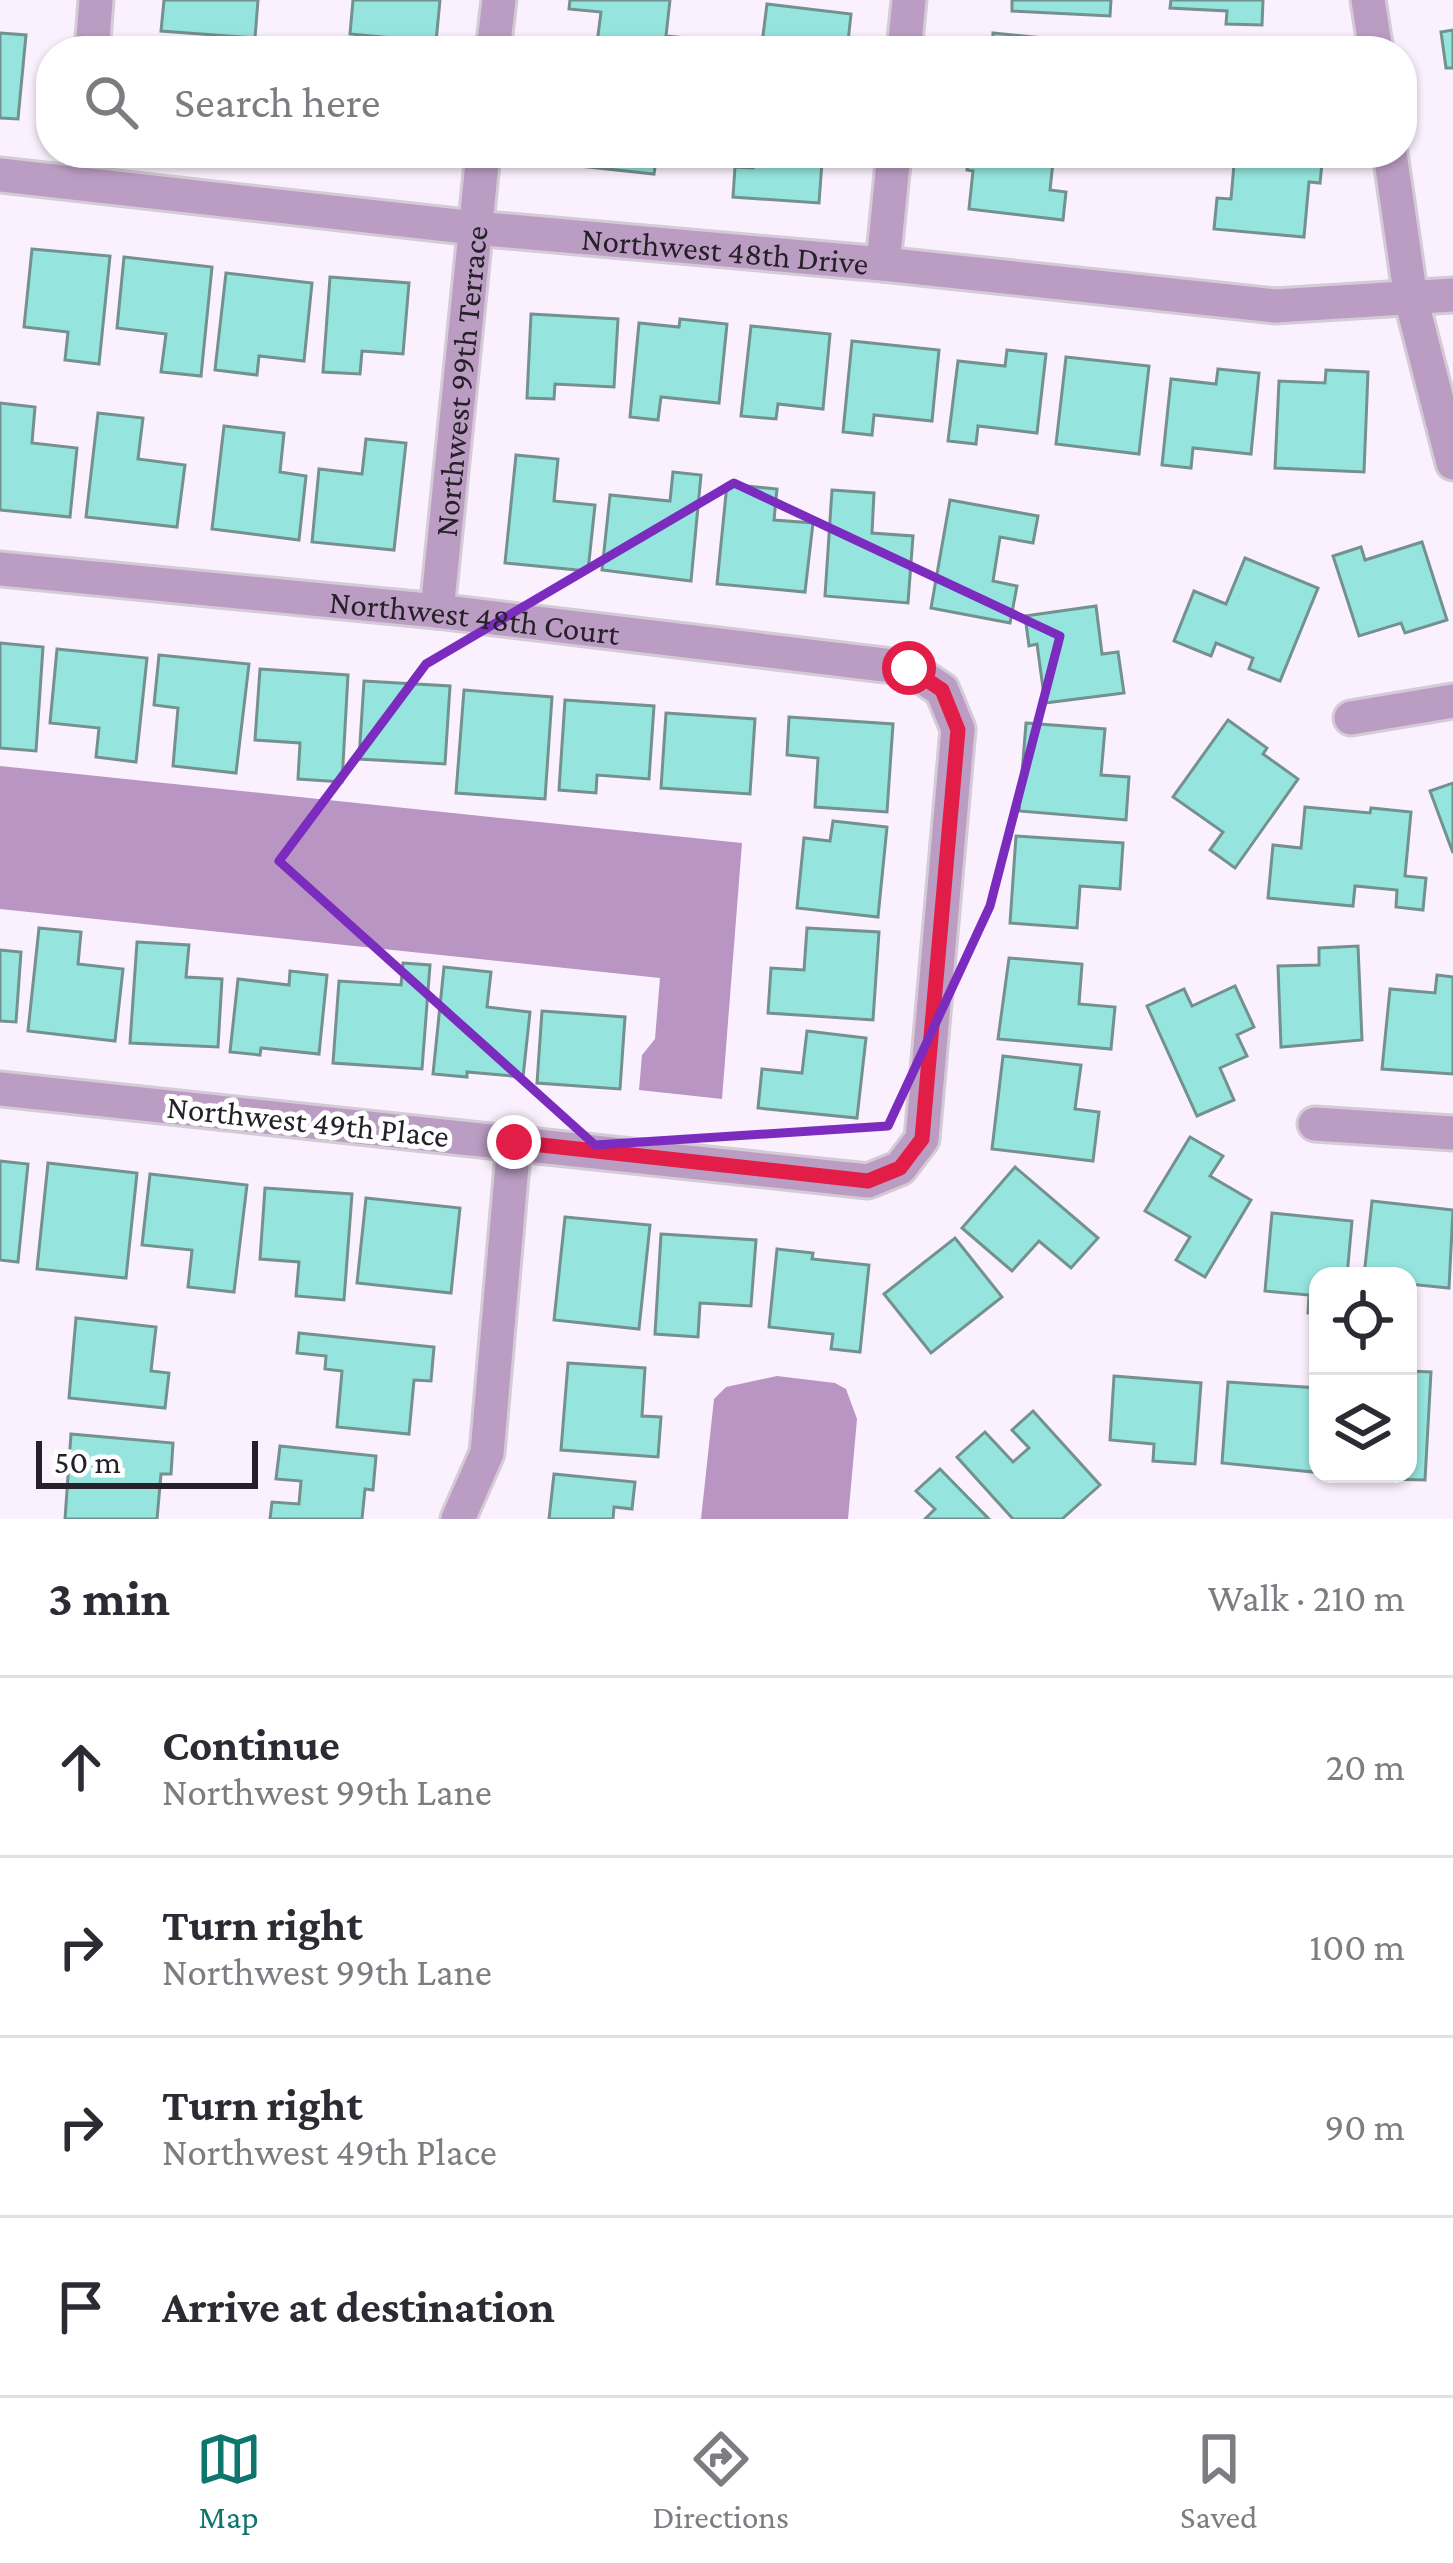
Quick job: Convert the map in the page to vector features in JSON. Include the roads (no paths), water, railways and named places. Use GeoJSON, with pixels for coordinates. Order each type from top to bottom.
{"type":"FeatureCollection","features":[{"type":"Feature","properties":{"kind":"street"},"geometry":{"type":"LineString","coordinates":[[93,36],[96,0]]}},
{"type":"Feature","properties":{"kind":"street"},"geometry":{"type":"LineString","coordinates":[[495,36],[499,0]]}},
{"type":"Feature","properties":{"kind":"street"},"geometry":{"type":"LineString","coordinates":[[905,36],[909,0]]}},
{"type":"Feature","properties":{"kind":"street"},"geometry":{"type":"LineString","coordinates":[[1369,0],[1374,36]]}},
{"type":"Feature","properties":{"kind":"street","name":"Northwest 48th Drive"},"geometry":{"type":"LineString","coordinates":[[0,176],[84,168],[475,228],[883,264],[1275,306],[1453,295]]}},
{"type":"Feature","properties":{"kind":"street","name":"Northwest 99th Terrace"},"geometry":{"type":"LineString","coordinates":[[437,611],[481,168]]}},
{"type":"Feature","properties":{"kind":"street"},"geometry":{"type":"LineString","coordinates":[[883,264],[893,168]]}},
{"type":"Feature","properties":{"kind":"street"},"geometry":{"type":"LineString","coordinates":[[1392,168],[1411,299],[1453,463]]}},
{"type":"Feature","properties":{"kind":"street","name":"Northwest 48th Court"},"geometry":{"type":"LineString","coordinates":[[0,569],[437,611],[909,668],[942,690],[958,730],[922,1139],[900,1168]]}},
{"type":"Feature","properties":{"kind":"street"},"geometry":{"type":"LineString","coordinates":[[1351,718],[1453,701]]}},
{"type":"Feature","properties":{"kind":"street","name":"Northwest 49th Place"},"geometry":{"type":"LineString","coordinates":[[0,1089],[868,1181],[900,1168]]}},
{"type":"Feature","properties":{"kind":"street"},"geometry":{"type":"LineString","coordinates":[[1315,1124],[1453,1133]]}},
{"type":"Feature","properties":{"kind":"street"},"geometry":{"type":"LineString","coordinates":[[458,1519],[487,1453],[514,1142]]}}]}
